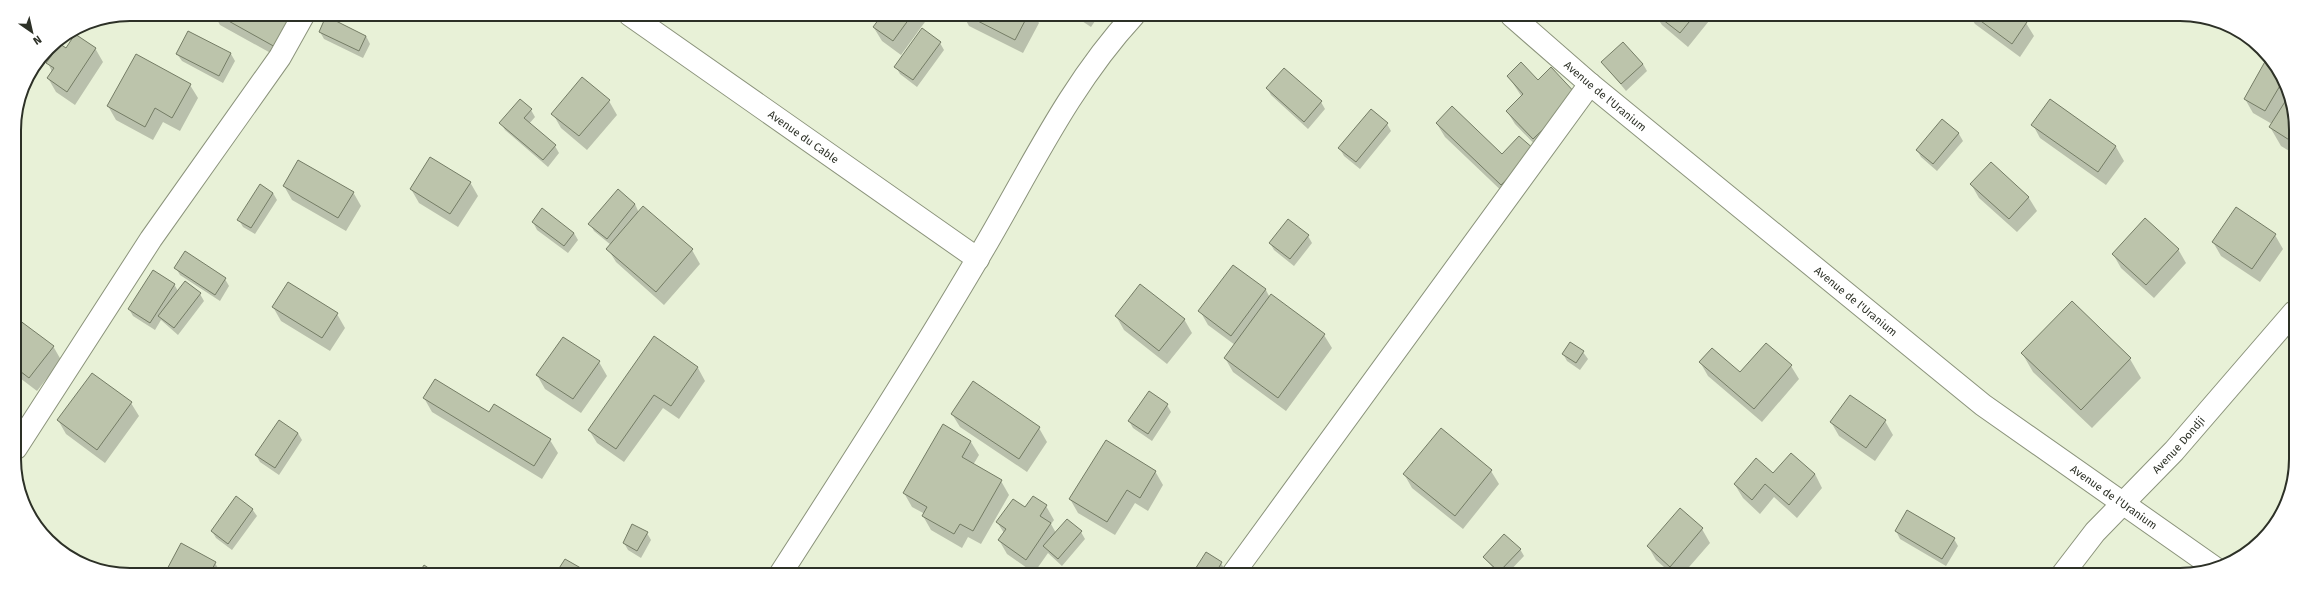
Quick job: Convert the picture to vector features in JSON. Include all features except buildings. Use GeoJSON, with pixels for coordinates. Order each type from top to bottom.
{"type":"FeatureCollection","features":[{"type":"Feature","properties":{"kind":"street"},"geometry":{"type":"LineString","coordinates":[[21,440],[151,239],[280,57],[300,21]]}},
{"type":"Feature","properties":{"kind":"street","name":"Avenue du Cable"},"geometry":{"type":"LineString","coordinates":[[639,21],[978,259]]}},
{"type":"Feature","properties":{"kind":"street"},"geometry":{"type":"LineString","coordinates":[[784,568],[844,476],[978,259],[1078,84],[1129,21]]}},
{"type":"Feature","properties":{"kind":"street","name":"Avenue de l'Uranium"},"geometry":{"type":"LineString","coordinates":[[1518,21],[1590,84],[1983,405],[2209,564]]}},
{"type":"Feature","properties":{"kind":"street"},"geometry":{"type":"LineString","coordinates":[[1237,568],[1590,84]]}},
{"type":"Feature","properties":{"kind":"street","name":"Avenue Dondji"},"geometry":{"type":"LineString","coordinates":[[2067,568],[2095,532],[2174,451],[2289,318]]}}]}
